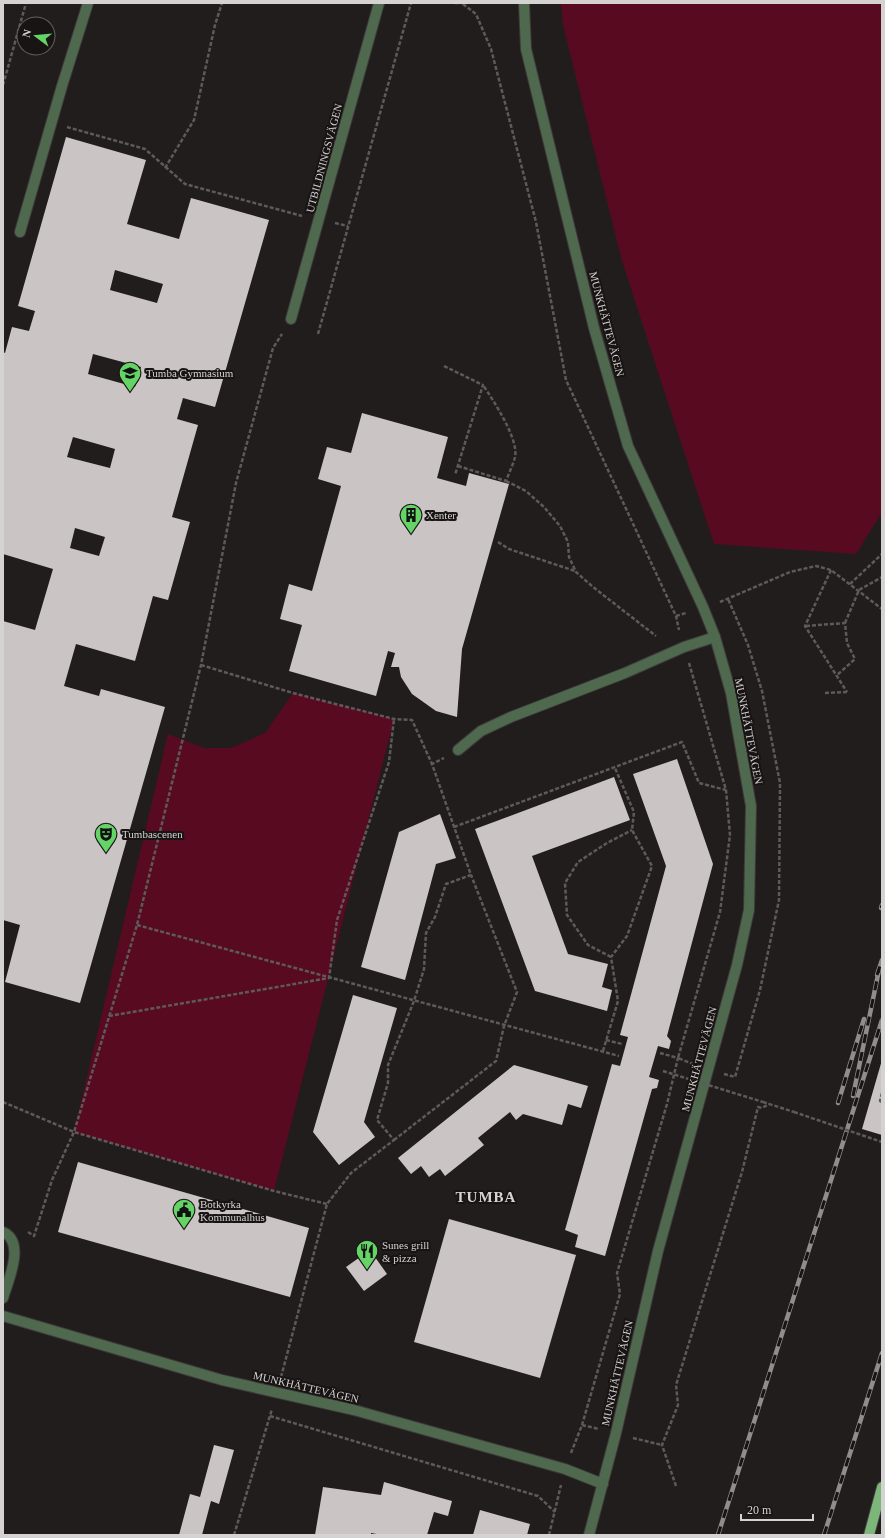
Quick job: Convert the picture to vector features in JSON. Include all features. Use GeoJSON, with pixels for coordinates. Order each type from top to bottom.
{"type":"FeatureCollection","features":[{"type":"Feature","properties":{"kind":"main road"},"geometry":{"type":"LineString","coordinates":[[868,1535],[882,1487]]}},
{"type":"Feature","properties":{"kind":"street"},"geometry":{"type":"LineString","coordinates":[[20,232],[88,3]]}},
{"type":"Feature","properties":{"kind":"street","name":"UTBILDNINGSVÄGEN"},"geometry":{"type":"LineString","coordinates":[[291,320],[379,3]]}},
{"type":"Feature","properties":{"kind":"street","name":"MUNKHÄTTEVÄGEN"},"geometry":{"type":"LineString","coordinates":[[524,3],[526,49],[594,328],[628,446],[715,636],[731,693],[752,806],[749,910],[737,965],[658,1251],[603,1484],[589,1535]]}},
{"type":"Feature","properties":{"kind":"street"},"geometry":{"type":"LineString","coordinates":[[458,750],[481,731],[511,717],[624,673],[684,647],[715,636]]}},
{"type":"Feature","properties":{"kind":"street"},"geometry":{"type":"LineString","coordinates":[[3,1232],[14,1243],[16,1254],[3,1298]]}},
{"type":"Feature","properties":{"kind":"street","name":"MUNKHÄTTEVÄGEN"},"geometry":{"type":"LineString","coordinates":[[3,1316],[222,1380],[354,1410],[565,1469],[603,1484]]}},
{"type":"Feature","properties":{"kind":"path"},"geometry":{"type":"LineString","coordinates":[[3,85],[26,3]]}},
{"type":"Feature","properties":{"kind":"path"},"geometry":{"type":"LineString","coordinates":[[165,168],[194,120],[215,25],[222,3]]}},
{"type":"Feature","properties":{"kind":"path"},"geometry":{"type":"LineString","coordinates":[[318,334],[411,3]]}},
{"type":"Feature","properties":{"kind":"path"},"geometry":{"type":"LineString","coordinates":[[455,3],[463,4],[476,14],[491,49],[536,222],[566,380],[676,616],[726,790],[730,835],[720,912],[678,1058],[667,1104],[617,1273],[620,1294],[582,1425]]}},
{"type":"Feature","properties":{"kind":"path"},"geometry":{"type":"LineString","coordinates":[[52,123],[145,150],[185,184],[305,216]]}},
{"type":"Feature","properties":{"kind":"path"},"geometry":{"type":"LineString","coordinates":[[24,1230],[34,1236],[52,1180],[74,1132],[136,924],[201,665],[236,483],[273,348],[291,320]]}},
{"type":"Feature","properties":{"kind":"path"},"geometry":{"type":"LineString","coordinates":[[444,366],[483,385],[505,423],[513,442],[516,456],[506,481]]}},
{"type":"Feature","properties":{"kind":"path"},"geometry":{"type":"LineString","coordinates":[[455,475],[483,385]]}},
{"type":"Feature","properties":{"kind":"path"},"geometry":{"type":"LineString","coordinates":[[458,466],[506,481],[526,491],[544,507],[560,526],[568,542],[569,557],[576,572]]}},
{"type":"Feature","properties":{"kind":"path"},"geometry":{"type":"LineString","coordinates":[[498,542],[509,549],[576,572],[656,636]]}},
{"type":"Feature","properties":{"kind":"path"},"geometry":{"type":"LineString","coordinates":[[850,584],[882,554]]}},
{"type":"Feature","properties":{"kind":"path"},"geometry":{"type":"LineString","coordinates":[[676,616],[728,599],[790,572],[816,566],[831,570],[882,609]]}},
{"type":"Feature","properties":{"kind":"path"},"geometry":{"type":"LineString","coordinates":[[805,626],[831,570]]}},
{"type":"Feature","properties":{"kind":"path"},"geometry":{"type":"LineString","coordinates":[[836,676],[855,659],[848,643],[844,623],[859,590],[882,577]]}},
{"type":"Feature","properties":{"kind":"path"},"geometry":{"type":"LineString","coordinates":[[805,626],[844,623]]}},
{"type":"Feature","properties":{"kind":"path"},"geometry":{"type":"LineString","coordinates":[[805,626],[847,692],[824,693]]}},
{"type":"Feature","properties":{"kind":"path"},"geometry":{"type":"LineString","coordinates":[[201,665],[293,693],[394,719],[412,720],[432,764],[471,875],[517,992],[504,1026],[496,1061],[351,1173],[327,1204],[276,1392]]}},
{"type":"Feature","properties":{"kind":"path"},"geometry":{"type":"LineString","coordinates":[[329,978],[337,920],[389,762],[394,719]]}},
{"type":"Feature","properties":{"kind":"path"},"geometry":{"type":"LineString","coordinates":[[454,827],[616,768],[682,742],[699,783],[726,790]]}},
{"type":"Feature","properties":{"kind":"path"},"geometry":{"type":"LineString","coordinates":[[432,764],[458,750]]}},
{"type":"Feature","properties":{"kind":"path"},"geometry":{"type":"LineString","coordinates":[[603,1051],[618,1001],[611,957],[627,936],[652,866],[632,830],[634,812],[616,768]]}},
{"type":"Feature","properties":{"kind":"path"},"geometry":{"type":"LineString","coordinates":[[611,957],[588,945],[567,915],[565,883],[578,862],[607,843],[632,830]]}},
{"type":"Feature","properties":{"kind":"path"},"geometry":{"type":"LineString","coordinates":[[394,1140],[377,1120],[388,1083],[388,1065],[414,1001],[424,969],[426,933],[435,917],[446,884],[471,875]]}},
{"type":"Feature","properties":{"kind":"path"},"geometry":{"type":"LineString","coordinates":[[136,924],[504,1026],[619,1056]]}},
{"type":"Feature","properties":{"kind":"path"},"geometry":{"type":"LineString","coordinates":[[109,1016],[329,978]]}},
{"type":"Feature","properties":{"kind":"path"},"geometry":{"type":"LineString","coordinates":[[606,1040],[622,1044]]}},
{"type":"Feature","properties":{"kind":"path"},"geometry":{"type":"LineString","coordinates":[[660,1053],[678,1058],[708,1070],[735,1077]]}},
{"type":"Feature","properties":{"kind":"path"},"geometry":{"type":"LineString","coordinates":[[663,1071],[794,1112],[882,1142]]}},
{"type":"Feature","properties":{"kind":"path"},"geometry":{"type":"LineString","coordinates":[[881,1101],[882,1093]]}},
{"type":"Feature","properties":{"kind":"path"},"geometry":{"type":"LineString","coordinates":[[3,1102],[74,1132],[274,1191],[327,1204]]}},
{"type":"Feature","properties":{"kind":"path"},"geometry":{"type":"LineString","coordinates":[[676,1486],[662,1445],[678,1405],[676,1385],[742,1172],[758,1107],[762,1108],[769,1104]]}},
{"type":"Feature","properties":{"kind":"path"},"geometry":{"type":"LineString","coordinates":[[234,1535],[270,1416],[538,1496],[555,1512]]}},
{"type":"Feature","properties":{"kind":"shaded area"},"geometry":{"type":"Polygon","coordinates":[[[561,3],[882,3],[882,512],[856,554],[714,544],[622,261],[563,25],[561,3]]]}},
{"type":"Feature","properties":{"kind":"shaded area"},"geometry":{"type":"Polygon","coordinates":[[[293,693],[394,719],[274,1191],[74,1132],[168,734],[204,748],[231,748],[265,733],[293,693]]]}},
{"type":"Feature","properties":{"kind":"building"},"geometry":{"type":"Polygon","coordinates":[[[66,137],[146,160],[127,224],[179,239],[191,198],[269,220],[215,407],[183,398],[177,419],[198,425],[172,517],[190,522],[168,600],[153,596],[135,661],[76,644],[64,686],[99,696],[101,689],[165,707],[80,1003],[5,982],[20,925],[3,920],[3,621],[35,630],[53,569],[3,554],[3,352],[5,353],[12,327],[29,331],[35,311],[18,306],[66,137]],[[115,270],[110,290],[157,303],[163,284],[115,270]],[[93,354],[88,374],[135,387],[141,367],[93,354]],[[73,437],[67,457],[110,468],[115,449],[73,437]],[[75,528],[70,548],[99,556],[105,537],[75,528]]]}},
{"type":"Feature","properties":{"kind":"building","name":"Xenter"},"geometry":{"type":"Polygon","coordinates":[[[362,413],[448,437],[437,478],[466,486],[469,473],[509,484],[462,649],[457,717],[436,711],[412,694],[401,677],[399,667],[391,667],[395,653],[388,651],[376,696],[289,671],[302,625],[280,619],[289,584],[312,591],[341,486],[318,479],[327,447],[351,453],[362,413]]]}},
{"type":"Feature","properties":{"kind":"building"},"geometry":{"type":"Polygon","coordinates":[[[677,759],[713,864],[667,1036],[671,1041],[669,1049],[658,1046],[649,1077],[659,1080],[657,1088],[652,1089],[605,1256],[575,1247],[578,1235],[565,1230],[612,1064],[620,1066],[628,1037],[620,1035],[666,866],[633,774],[677,759]]]}},
{"type":"Feature","properties":{"kind":"building"},"geometry":{"type":"Polygon","coordinates":[[[614,777],[630,820],[532,856],[568,954],[608,964],[602,987],[612,990],[607,1011],[535,991],[475,829],[614,777]]]}},
{"type":"Feature","properties":{"kind":"building"},"geometry":{"type":"Polygon","coordinates":[[[440,814],[456,858],[436,864],[405,980],[361,967],[399,832],[440,814]]]}},
{"type":"Feature","properties":{"kind":"building"},"geometry":{"type":"Polygon","coordinates":[[[353,995],[397,1008],[364,1122],[375,1137],[339,1165],[313,1132],[353,995]]]}},
{"type":"Feature","properties":{"kind":"building"},"geometry":{"type":"Polygon","coordinates":[[[882,1060],[882,1135],[862,1129],[882,1060]]]}},
{"type":"Feature","properties":{"kind":"building"},"geometry":{"type":"Polygon","coordinates":[[[514,1065],[588,1086],[581,1108],[568,1104],[562,1125],[523,1114],[516,1120],[510,1112],[478,1138],[484,1145],[445,1176],[440,1169],[429,1177],[421,1166],[411,1174],[398,1158],[514,1065]]]}},
{"type":"Feature","properties":{"kind":"building","name":"Botkyrka Kommunalhus"},"geometry":{"type":"Polygon","coordinates":[[[78,1162],[309,1228],[290,1297],[58,1232],[78,1162]]]}},
{"type":"Feature","properties":{"kind":"building"},"geometry":{"type":"Polygon","coordinates":[[[449,1219],[576,1255],[540,1378],[414,1342],[449,1219]]]}},
{"type":"Feature","properties":{"kind":"building"},"geometry":{"type":"Polygon","coordinates":[[[370,1250],[387,1274],[364,1291],[346,1267],[370,1250]]]}},
{"type":"Feature","properties":{"kind":"building"},"geometry":{"type":"Polygon","coordinates":[[[214,1445],[234,1450],[219,1504],[211,1501],[202,1535],[179,1535],[190,1494],[200,1497],[214,1445]]]}},
{"type":"Feature","properties":{"kind":"building"},"geometry":{"type":"Polygon","coordinates":[[[384,1482],[452,1501],[448,1516],[434,1512],[427,1535],[382,1535],[371,1533],[371,1535],[315,1535],[323,1487],[381,1495],[384,1482]]]}},
{"type":"Feature","properties":{"kind":"building"},"geometry":{"type":"Polygon","coordinates":[[[480,1510],[530,1524],[527,1535],[473,1535],[480,1510]]]}},
{"type":"Feature","properties":{"kind":"railway"},"geometry":{"type":"LineString","coordinates":[[877,975],[882,960]]}},
{"type":"Feature","properties":{"kind":"railway"},"geometry":{"type":"LineString","coordinates":[[853,1096],[879,970]]}},
{"type":"Feature","properties":{"kind":"railway"},"geometry":{"type":"LineString","coordinates":[[838,1103],[864,1019]]}},
{"type":"Feature","properties":{"kind":"railway"},"geometry":{"type":"LineString","coordinates":[[718,1535],[882,1020]]}},
{"type":"Feature","properties":{"kind":"railway"},"geometry":{"type":"LineString","coordinates":[[824,1535],[882,1353]]}},
{"type":"Feature","properties":{"kind":"place","name":"Tumba Gymnasium"},"geometry":{"type":"Point","coordinates":[130,392]}},
{"type":"Feature","properties":{"kind":"place","name":"Xenter"},"geometry":{"type":"Point","coordinates":[411,534]}},
{"type":"Feature","properties":{"kind":"place","name":"Tumbascenen"},"geometry":{"type":"Point","coordinates":[106,854]}},
{"type":"Feature","properties":{"kind":"place","name":"Botkyrka Kommunalhus"},"geometry":{"type":"Point","coordinates":[184,1230]}},
{"type":"Feature","properties":{"kind":"place","name":"Sunes grill & pizza"},"geometry":{"type":"Point","coordinates":[367,1270]}},
{"type":"Feature","properties":{"kind":"district","name":"TUMBA"},"geometry":{"type":"Point","coordinates":[486,1197]}}]}
